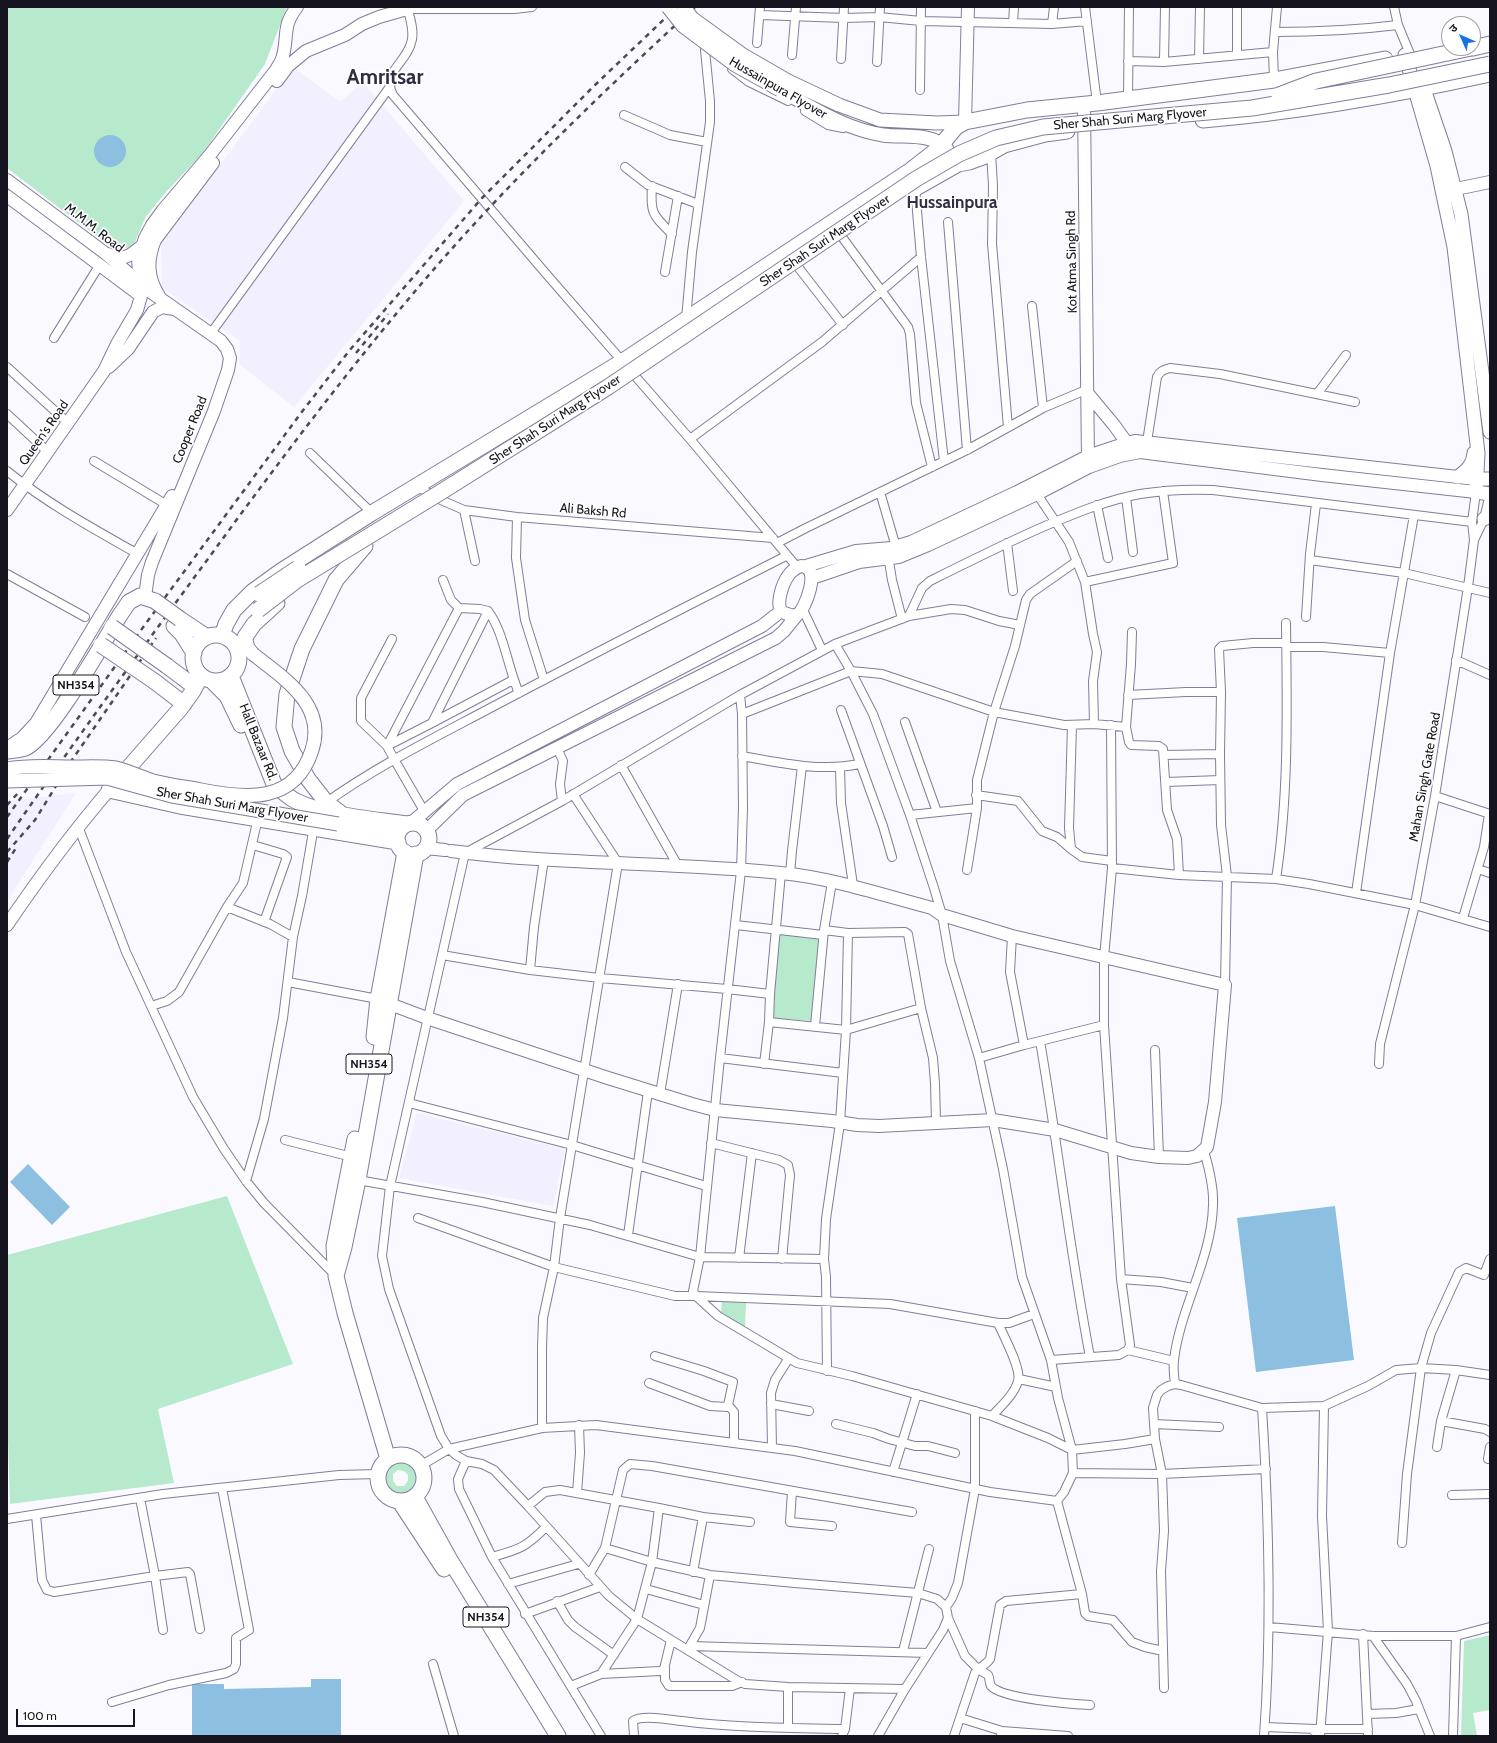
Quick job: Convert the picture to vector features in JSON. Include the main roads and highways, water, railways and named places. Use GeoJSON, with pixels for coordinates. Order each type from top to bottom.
{"type":"FeatureCollection","features":[{"type":"Feature","properties":{"kind":"highway"},"geometry":{"type":"LineString","coordinates":[[222,636],[230,618],[239,604],[264,583],[372,513],[623,361],[911,170],[945,144],[956,127],[965,122],[1026,110],[1090,104],[1274,80],[1441,49]]}},
{"type":"Feature","properties":{"kind":"highway"},"geometry":{"type":"LineString","coordinates":[[1279,95],[1316,81],[1441,55]]}},
{"type":"Feature","properties":{"kind":"highway","name":"Sher Shah Suri Marg Flyover"},"geometry":{"type":"LineString","coordinates":[[230,618],[259,594],[305,563],[603,380],[914,173],[956,148],[993,131],[1043,119],[1244,100],[1279,95],[1389,76],[1490,55]]}},
{"type":"Feature","properties":{"kind":"highway","name":"Sher Shah Suri Marg Flyover"},"geometry":{"type":"LineString","coordinates":[[245,637],[245,630],[249,621],[258,610],[297,580],[608,387],[916,179],[959,154],[996,138],[1043,127],[1252,108],[1388,86],[1490,64]]}},
{"type":"Feature","properties":{"kind":"highway"},"geometry":{"type":"LineString","coordinates":[[245,637],[254,624],[281,600],[637,376],[915,188],[958,164],[969,162],[997,149],[1045,134],[1084,129],[1260,115],[1420,90],[1490,74]]}},
{"type":"Feature","properties":{"kind":"highway"},"geometry":{"type":"LineString","coordinates":[[994,116],[1004,121],[1009,128],[1009,136],[997,149]]}},
{"type":"Feature","properties":{"kind":"highway"},"geometry":{"type":"LineString","coordinates":[[945,144],[952,160],[958,164]]}},
{"type":"Feature","properties":{"kind":"highway"},"geometry":{"type":"LineString","coordinates":[[322,805],[292,751],[284,727],[287,694],[302,649],[336,580],[365,546]]}},
{"type":"Feature","properties":{"kind":"highway","name":"NH354"},"geometry":{"type":"LineString","coordinates":[[7,751],[24,748],[33,743],[52,723],[129,602],[150,602],[177,623],[207,637]]}},
{"type":"Feature","properties":{"kind":"highway"},"geometry":{"type":"LineString","coordinates":[[116,621],[167,666],[203,681],[225,680],[236,671],[239,663],[240,655],[233,642],[222,636],[216,635],[207,637],[201,641],[194,653]]}},
{"type":"Feature","properties":{"kind":"highway","name":"NH354"},"geometry":{"type":"LineString","coordinates":[[177,623],[194,653],[193,660],[195,668],[203,681]]}},
{"type":"Feature","properties":{"kind":"highway"},"geometry":{"type":"LineString","coordinates":[[101,645],[154,681],[184,704]]}},
{"type":"Feature","properties":{"kind":"highway","name":"Hall Bazaar Rd."},"geometry":{"type":"LineString","coordinates":[[231,676],[274,784],[296,801],[322,805],[341,819],[409,840]]}},
{"type":"Feature","properties":{"kind":"highway"},"geometry":{"type":"LineString","coordinates":[[203,681],[109,790],[180,806],[314,828],[409,840],[423,826],[427,830]]}},
{"type":"Feature","properties":{"kind":"highway","name":"Hall Bazaar Rd."},"geometry":{"type":"LineString","coordinates":[[203,681],[227,696],[246,737],[265,785],[253,817]]}},
{"type":"Feature","properties":{"kind":"highway","name":"NH354"},"geometry":{"type":"LineString","coordinates":[[336,1276],[344,1248],[358,1180],[409,840]]}},
{"type":"Feature","properties":{"kind":"highway","name":"NH354"},"geometry":{"type":"LineString","coordinates":[[384,1001],[374,1036],[334,1246],[336,1276],[345,1313],[388,1459]]}},
{"type":"Feature","properties":{"kind":"highway"},"geometry":{"type":"LineString","coordinates":[[394,1456],[406,1456],[412,1458],[420,1466],[424,1479],[420,1492],[415,1497],[408,1501],[400,1502],[385,1496],[380,1490],[377,1482],[377,1474],[379,1468],[388,1459],[394,1456]]}},
{"type":"Feature","properties":{"kind":"highway","name":"NH354"},"geometry":{"type":"LineString","coordinates":[[415,1497],[450,1560],[558,1736]]}},
{"type":"Feature","properties":{"kind":"highway","name":"NH354"},"geometry":{"type":"LineString","coordinates":[[400,1502],[483,1630],[548,1736]]}},
{"type":"Feature","properties":{"kind":"main road"},"geometry":{"type":"LineString","coordinates":[[105,253],[117,258],[126,258],[142,245],[163,210],[209,156],[276,70],[282,58],[285,29],[298,7]]}},
{"type":"Feature","properties":{"kind":"main road","name":"Hussainpura Flyover"},"geometry":{"type":"LineString","coordinates":[[668,7],[684,26],[735,65],[784,86],[880,120],[937,123],[965,122]]}},
{"type":"Feature","properties":{"kind":"main road","name":"Hussainpura Flyover"},"geometry":{"type":"LineString","coordinates":[[684,7],[692,18],[784,86],[836,122],[883,135],[933,139],[945,144]]}},
{"type":"Feature","properties":{"kind":"main road"},"geometry":{"type":"LineString","coordinates":[[965,122],[968,7]]}},
{"type":"Feature","properties":{"kind":"main road"},"geometry":{"type":"LineString","coordinates":[[162,300],[153,285],[149,266],[150,252],[155,240],[288,66],[306,51],[345,34],[362,24],[408,8]]}},
{"type":"Feature","properties":{"kind":"main road"},"geometry":{"type":"LineString","coordinates":[[1408,55],[1420,90],[1445,151],[1448,190],[1478,453],[1476,485]]}},
{"type":"Feature","properties":{"kind":"main road","name":"Kot Atma Singh Rd"},"geometry":{"type":"LineString","coordinates":[[1088,462],[1084,129],[1090,104]]}},
{"type":"Feature","properties":{"kind":"main road","name":"M.M.M. Road"},"geometry":{"type":"LineString","coordinates":[[7,180],[105,253],[139,283],[162,300]]}},
{"type":"Feature","properties":{"kind":"main road"},"geometry":{"type":"LineString","coordinates":[[1448,190],[1490,182]]}},
{"type":"Feature","properties":{"kind":"main road"},"geometry":{"type":"LineString","coordinates":[[1448,190],[1461,214],[1486,368],[1490,432]]}},
{"type":"Feature","properties":{"kind":"main road","name":"M.M.M. Road"},"geometry":{"type":"LineString","coordinates":[[7,196],[141,296]]}},
{"type":"Feature","properties":{"kind":"main road","name":"Queen's Road"},"geometry":{"type":"LineString","coordinates":[[7,510],[104,372],[117,344],[137,310],[141,296],[138,259],[142,245]]}},
{"type":"Feature","properties":{"kind":"main road","name":"Cooper Road"},"geometry":{"type":"LineString","coordinates":[[150,602],[148,575],[152,562],[214,411],[228,370],[230,358],[228,350],[221,341],[162,300]]}},
{"type":"Feature","properties":{"kind":"main road","name":"Queen's Road"},"geometry":{"type":"LineString","coordinates":[[104,372],[128,349],[153,312],[162,307],[175,309]]}},
{"type":"Feature","properties":{"kind":"main road"},"geometry":{"type":"LineString","coordinates":[[1088,392],[1127,443]]}},
{"type":"Feature","properties":{"kind":"main road"},"geometry":{"type":"LineString","coordinates":[[812,578],[890,552],[1017,492],[1088,462],[1127,443],[1147,442],[1458,477],[1476,485],[1490,494]]}},
{"type":"Feature","properties":{"kind":"main road"},"geometry":{"type":"LineString","coordinates":[[1458,477],[1468,470],[1473,460],[1476,442]]}},
{"type":"Feature","properties":{"kind":"main road"},"geometry":{"type":"LineString","coordinates":[[781,611],[779,602],[787,576],[801,567],[856,551],[890,552],[899,557],[1037,494],[1088,462],[1130,453],[1140,452],[1322,475],[1476,485],[1490,480]]}},
{"type":"Feature","properties":{"kind":"main road"},"geometry":{"type":"LineString","coordinates":[[7,748],[22,738],[36,723],[191,465]]}},
{"type":"Feature","properties":{"kind":"main road"},"geometry":{"type":"LineString","coordinates":[[427,830],[463,796],[776,638],[800,612],[812,578],[812,572],[801,567]]}},
{"type":"Feature","properties":{"kind":"main road"},"geometry":{"type":"LineString","coordinates":[[781,611],[789,615],[800,612]]}},
{"type":"Feature","properties":{"kind":"main road"},"geometry":{"type":"LineString","coordinates":[[384,1001],[427,1018],[648,1091],[715,1110],[880,1126],[993,1120],[1055,1130],[1131,1153],[1159,1157],[1188,1158],[1197,1156],[1204,1151],[1207,1147],[1215,1102],[1225,985],[1012,936],[942,915],[932,908],[853,885],[786,874],[466,853],[448,851],[409,840],[424,812],[457,784],[762,626],[781,611]]}},
{"type":"Feature","properties":{"kind":"main road","name":"Sher Shah Suri Marg Flyover"},"geometry":{"type":"LineString","coordinates":[[7,769],[25,767],[109,767],[172,785],[246,797],[270,794],[280,790],[300,772],[308,760],[313,748],[313,720],[309,708],[297,689],[253,654],[248,648],[245,637]]}},
{"type":"Feature","properties":{"kind":"main road"},"geometry":{"type":"LineString","coordinates":[[7,773],[24,748]]}},
{"type":"Feature","properties":{"kind":"main road","name":"Sher Shah Suri Marg Flyover"},"geometry":{"type":"LineString","coordinates":[[7,781],[107,778],[172,796],[341,819]]}},
{"type":"Feature","properties":{"kind":"main road"},"geometry":{"type":"LineString","coordinates":[[7,925],[50,862],[109,790]]}},
{"type":"Feature","properties":{"kind":"water"},"geometry":{"type":"Polygon","coordinates":[[[107,135],[113,135],[122,139],[126,151],[122,163],[113,167],[107,167],[98,163],[94,154],[94,148],[98,139],[107,135]]]}},
{"type":"Feature","properties":{"kind":"water"},"geometry":{"type":"Polygon","coordinates":[[[28,1164],[70,1207],[52,1225],[10,1182],[28,1164]]]}},
{"type":"Feature","properties":{"kind":"water"},"geometry":{"type":"Polygon","coordinates":[[[1335,1206],[1354,1360],[1256,1372],[1237,1218],[1335,1206]]]}},
{"type":"Feature","properties":{"kind":"water"},"geometry":{"type":"Polygon","coordinates":[[[311,1679],[341,1679],[341,1736],[192,1736],[192,1684],[224,1684],[224,1689],[311,1687],[311,1679]]]}},
{"type":"Feature","properties":{"kind":"railway"},"geometry":{"type":"LineString","coordinates":[[7,817],[144,626],[301,413],[349,351],[482,198],[595,85],[677,7]]}},
{"type":"Feature","properties":{"kind":"railway"},"geometry":{"type":"LineString","coordinates":[[7,839],[109,695],[240,515],[324,404],[381,332],[441,261],[533,162],[629,68],[695,7]]}},
{"type":"Feature","properties":{"kind":"railway"},"geometry":{"type":"LineString","coordinates":[[356,353],[388,314]]}},
{"type":"Feature","properties":{"kind":"railway"},"geometry":{"type":"LineString","coordinates":[[7,852],[35,820],[72,760],[156,638]]}},
{"type":"Feature","properties":{"kind":"railway"},"geometry":{"type":"LineString","coordinates":[[7,805],[19,792]]}},
{"type":"Feature","properties":{"kind":"railway"},"geometry":{"type":"LineString","coordinates":[[7,862],[16,848]]}},
{"type":"Feature","properties":{"kind":"district","name":"Amritsar"},"geometry":{"type":"Point","coordinates":[385,78]}},
{"type":"Feature","properties":{"kind":"district","name":"Hussainpura"},"geometry":{"type":"Point","coordinates":[952,203]}}]}
